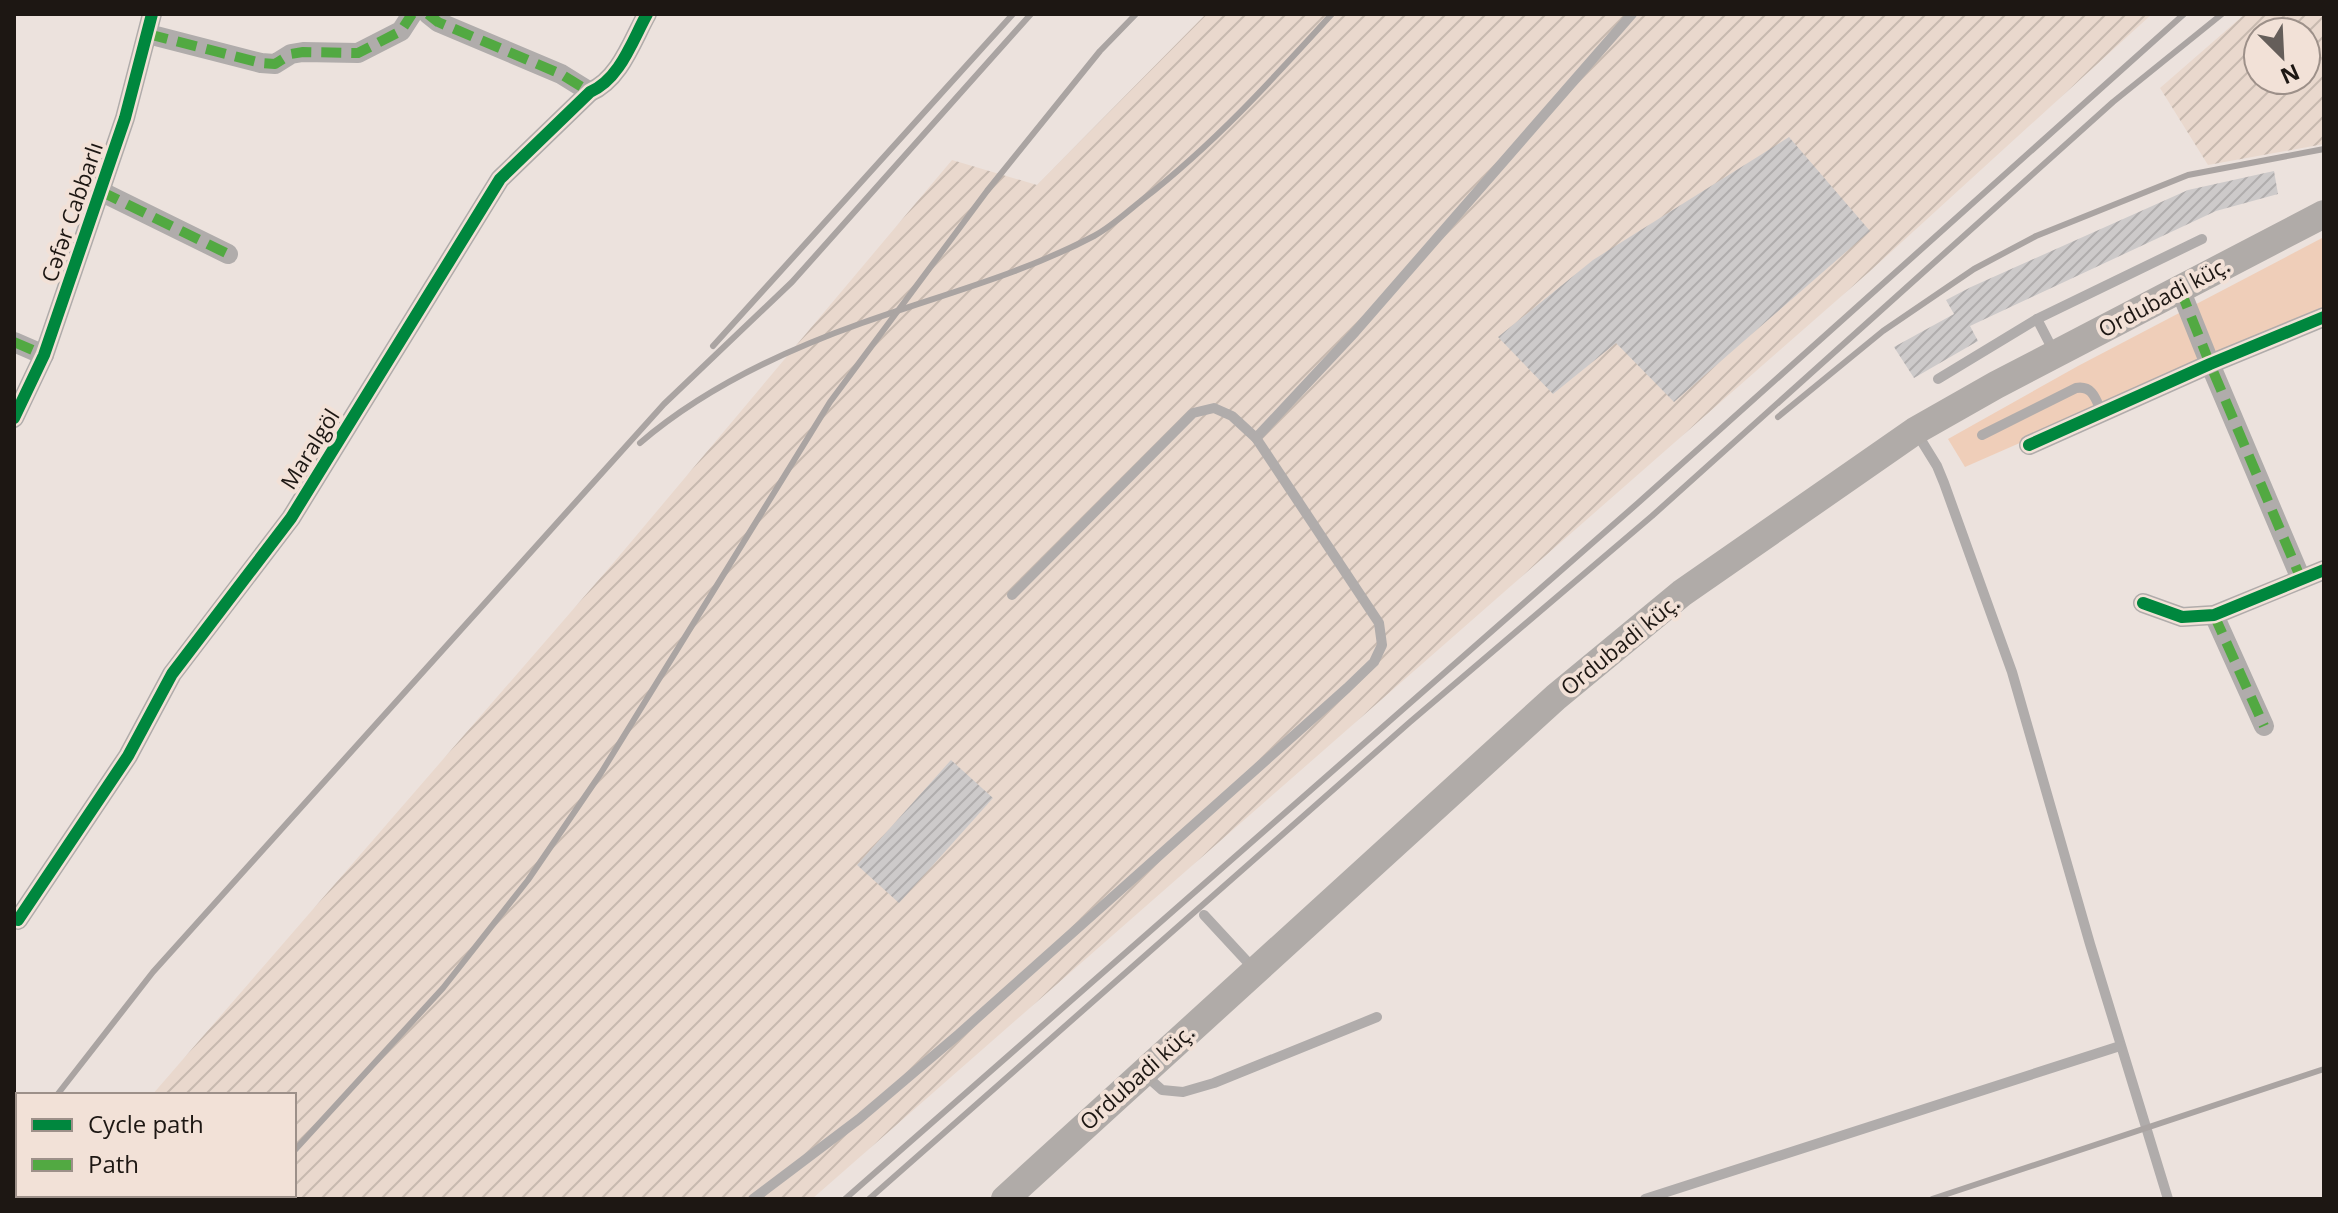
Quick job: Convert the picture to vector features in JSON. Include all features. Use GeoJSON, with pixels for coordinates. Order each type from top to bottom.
{"type":"FeatureCollection","features":[{"type":"Feature","properties":{"kind":"main road","name":"Ordubadi küç."},"geometry":{"type":"LineString","coordinates":[[1005,1199],[1556,697],[1682,593],[1915,431],[2055,354],[2324,214]]}},
{"type":"Feature","properties":{"kind":"street"},"geometry":{"type":"LineString","coordinates":[[150,24],[261,63],[275,64],[291,54],[358,53],[401,31],[412,14]]}},
{"type":"Feature","properties":{"kind":"street"},"geometry":{"type":"LineString","coordinates":[[428,14],[438,22],[561,74],[590,92]]}},
{"type":"Feature","properties":{"kind":"street","name":"Maralgöl"},"geometry":{"type":"LineString","coordinates":[[18,920],[128,756],[172,674],[291,518],[500,179],[590,92],[604,86],[615,74],[647,14]]}},
{"type":"Feature","properties":{"kind":"street","name":"Cəfər Cabbarlı"},"geometry":{"type":"LineString","coordinates":[[14,418],[44,355],[125,118],[150,24]]}},
{"type":"Feature","properties":{"kind":"street"},"geometry":{"type":"LineString","coordinates":[[100,191],[228,254]]}},
{"type":"Feature","properties":{"kind":"street"},"geometry":{"type":"LineString","coordinates":[[2180,289],[2301,579]]}},
{"type":"Feature","properties":{"kind":"street"},"geometry":{"type":"LineString","coordinates":[[2029,445],[2324,317]]}},
{"type":"Feature","properties":{"kind":"street"},"geometry":{"type":"LineString","coordinates":[[14,342],[44,355]]}},
{"type":"Feature","properties":{"kind":"street"},"geometry":{"type":"LineString","coordinates":[[2143,603],[2182,617],[2214,615],[2324,570]]}},
{"type":"Feature","properties":{"kind":"street"},"geometry":{"type":"LineString","coordinates":[[2214,615],[2264,726]]}},
{"type":"Feature","properties":{"kind":"lane"},"geometry":{"type":"LineString","coordinates":[[1256,438],[1346,343],[1632,14]]}},
{"type":"Feature","properties":{"kind":"lane"},"geometry":{"type":"LineString","coordinates":[[1938,379],[2037,319],[2202,239]]}},
{"type":"Feature","properties":{"kind":"lane"},"geometry":{"type":"LineString","coordinates":[[2037,319],[2055,354]]}},
{"type":"Feature","properties":{"kind":"lane"},"geometry":{"type":"LineString","coordinates":[[1982,435],[2076,388],[2091,390],[2102,413]]}},
{"type":"Feature","properties":{"kind":"lane"},"geometry":{"type":"LineString","coordinates":[[753,1199],[859,1119],[959,1034],[1374,662],[1382,645],[1379,623],[1256,438],[1232,416],[1214,408],[1193,413],[1012,595]]}},
{"type":"Feature","properties":{"kind":"lane"},"geometry":{"type":"LineString","coordinates":[[1915,431],[1944,483],[2012,672],[2120,1046],[2168,1199]]}},
{"type":"Feature","properties":{"kind":"lane"},"geometry":{"type":"LineString","coordinates":[[1204,915],[1255,970]]}},
{"type":"Feature","properties":{"kind":"lane"},"geometry":{"type":"LineString","coordinates":[[1143,1072],[1162,1090],[1183,1092],[1214,1083],[1377,1017]]}},
{"type":"Feature","properties":{"kind":"lane"},"geometry":{"type":"LineString","coordinates":[[1645,1199],[2120,1046]]}},
{"type":"Feature","properties":{"kind":"shaded area"},"geometry":{"type":"Polygon","coordinates":[[[1206,14],[2152,14],[1869,272],[812,1199],[62,1199],[296,1197],[296,1093],[154,1093],[615,561],[952,160],[1037,185],[1206,14]]]}},
{"type":"Feature","properties":{"kind":"shaded area"},"geometry":{"type":"Polygon","coordinates":[[[2324,14],[2324,144],[2208,165],[2160,88],[2242,17],[2242,96],[2322,96],[2322,16],[2243,16],[2324,14]]]}},
{"type":"Feature","properties":{"kind":"shaded area"},"geometry":{"type":"Polygon","coordinates":[[[2324,237],[2324,309],[1965,467],[1948,439],[2078,366],[2324,237]]]}},
{"type":"Feature","properties":{"kind":"building"},"geometry":{"type":"Polygon","coordinates":[[[1789,137],[1870,231],[1674,402],[1616,343],[1553,394],[1498,337],[1593,260],[1789,137]]]}},
{"type":"Feature","properties":{"kind":"building"},"geometry":{"type":"Polygon","coordinates":[[[2274,171],[2278,194],[2216,211],[1970,326],[1978,341],[1914,378],[1894,347],[1954,314],[1946,300],[1971,287],[2188,190],[2274,171]]]}},
{"type":"Feature","properties":{"kind":"building"},"geometry":{"type":"Polygon","coordinates":[[[951,760],[993,798],[899,903],[857,865],[951,760]]]}},
{"type":"Feature","properties":{"kind":"railway"},"geometry":{"type":"LineString","coordinates":[[713,346],[1013,14]]}},
{"type":"Feature","properties":{"kind":"railway"},"geometry":{"type":"LineString","coordinates":[[59,1093],[153,972],[664,404],[792,282],[1031,14]]}},
{"type":"Feature","properties":{"kind":"railway"},"geometry":{"type":"LineString","coordinates":[[296,1149],[443,988],[528,880],[601,773],[830,402],[987,191],[1100,51],[1136,14]]}},
{"type":"Feature","properties":{"kind":"railway"},"geometry":{"type":"LineString","coordinates":[[640,443],[718,388],[774,359],[862,323],[1038,262],[1100,232],[1168,179],[1217,134],[1332,14]]}},
{"type":"Feature","properties":{"kind":"railway"},"geometry":{"type":"LineString","coordinates":[[845,1199],[1638,503],[2184,14]]}},
{"type":"Feature","properties":{"kind":"railway"},"geometry":{"type":"LineString","coordinates":[[869,1199],[1410,722],[1652,516],[2113,102],[2222,14]]}},
{"type":"Feature","properties":{"kind":"railway"},"geometry":{"type":"LineString","coordinates":[[1778,417],[1883,331],[1974,269],[2036,236],[2188,175],[2324,149]]}},
{"type":"Feature","properties":{"kind":"railway"},"geometry":{"type":"LineString","coordinates":[[1932,1199],[2324,1069]]}},
{"type":"Feature","properties":{"kind":"marked path"},"geometry":{"type":"LineString","coordinates":[[148,34],[275,64],[291,54],[303,52],[358,53],[401,31],[412,14]]}},
{"type":"Feature","properties":{"kind":"marked path"},"geometry":{"type":"LineString","coordinates":[[428,14],[438,22],[561,74],[590,92]]}},
{"type":"Feature","properties":{"kind":"marked path"},"geometry":{"type":"LineString","coordinates":[[100,191],[228,254]]}},
{"type":"Feature","properties":{"kind":"marked path"},"geometry":{"type":"LineString","coordinates":[[2180,289],[2301,579]]}},
{"type":"Feature","properties":{"kind":"marked path"},"geometry":{"type":"LineString","coordinates":[[14,342],[44,355]]}},
{"type":"Feature","properties":{"kind":"marked path"},"geometry":{"type":"LineString","coordinates":[[2214,615],[2264,726]]}},
{"type":"Feature","properties":{"kind":"cycle path"},"geometry":{"type":"LineString","coordinates":[[14,418],[44,355],[125,118],[152,14]]}},
{"type":"Feature","properties":{"kind":"cycle path"},"geometry":{"type":"LineString","coordinates":[[18,920],[128,756],[172,674],[291,518],[500,179],[590,92],[609,78],[624,58],[647,14]]}},
{"type":"Feature","properties":{"kind":"cycle path"},"geometry":{"type":"LineString","coordinates":[[2029,445],[2324,317]]}},
{"type":"Feature","properties":{"kind":"cycle path"},"geometry":{"type":"LineString","coordinates":[[2143,603],[2182,617],[2214,615],[2324,570]]}}]}
